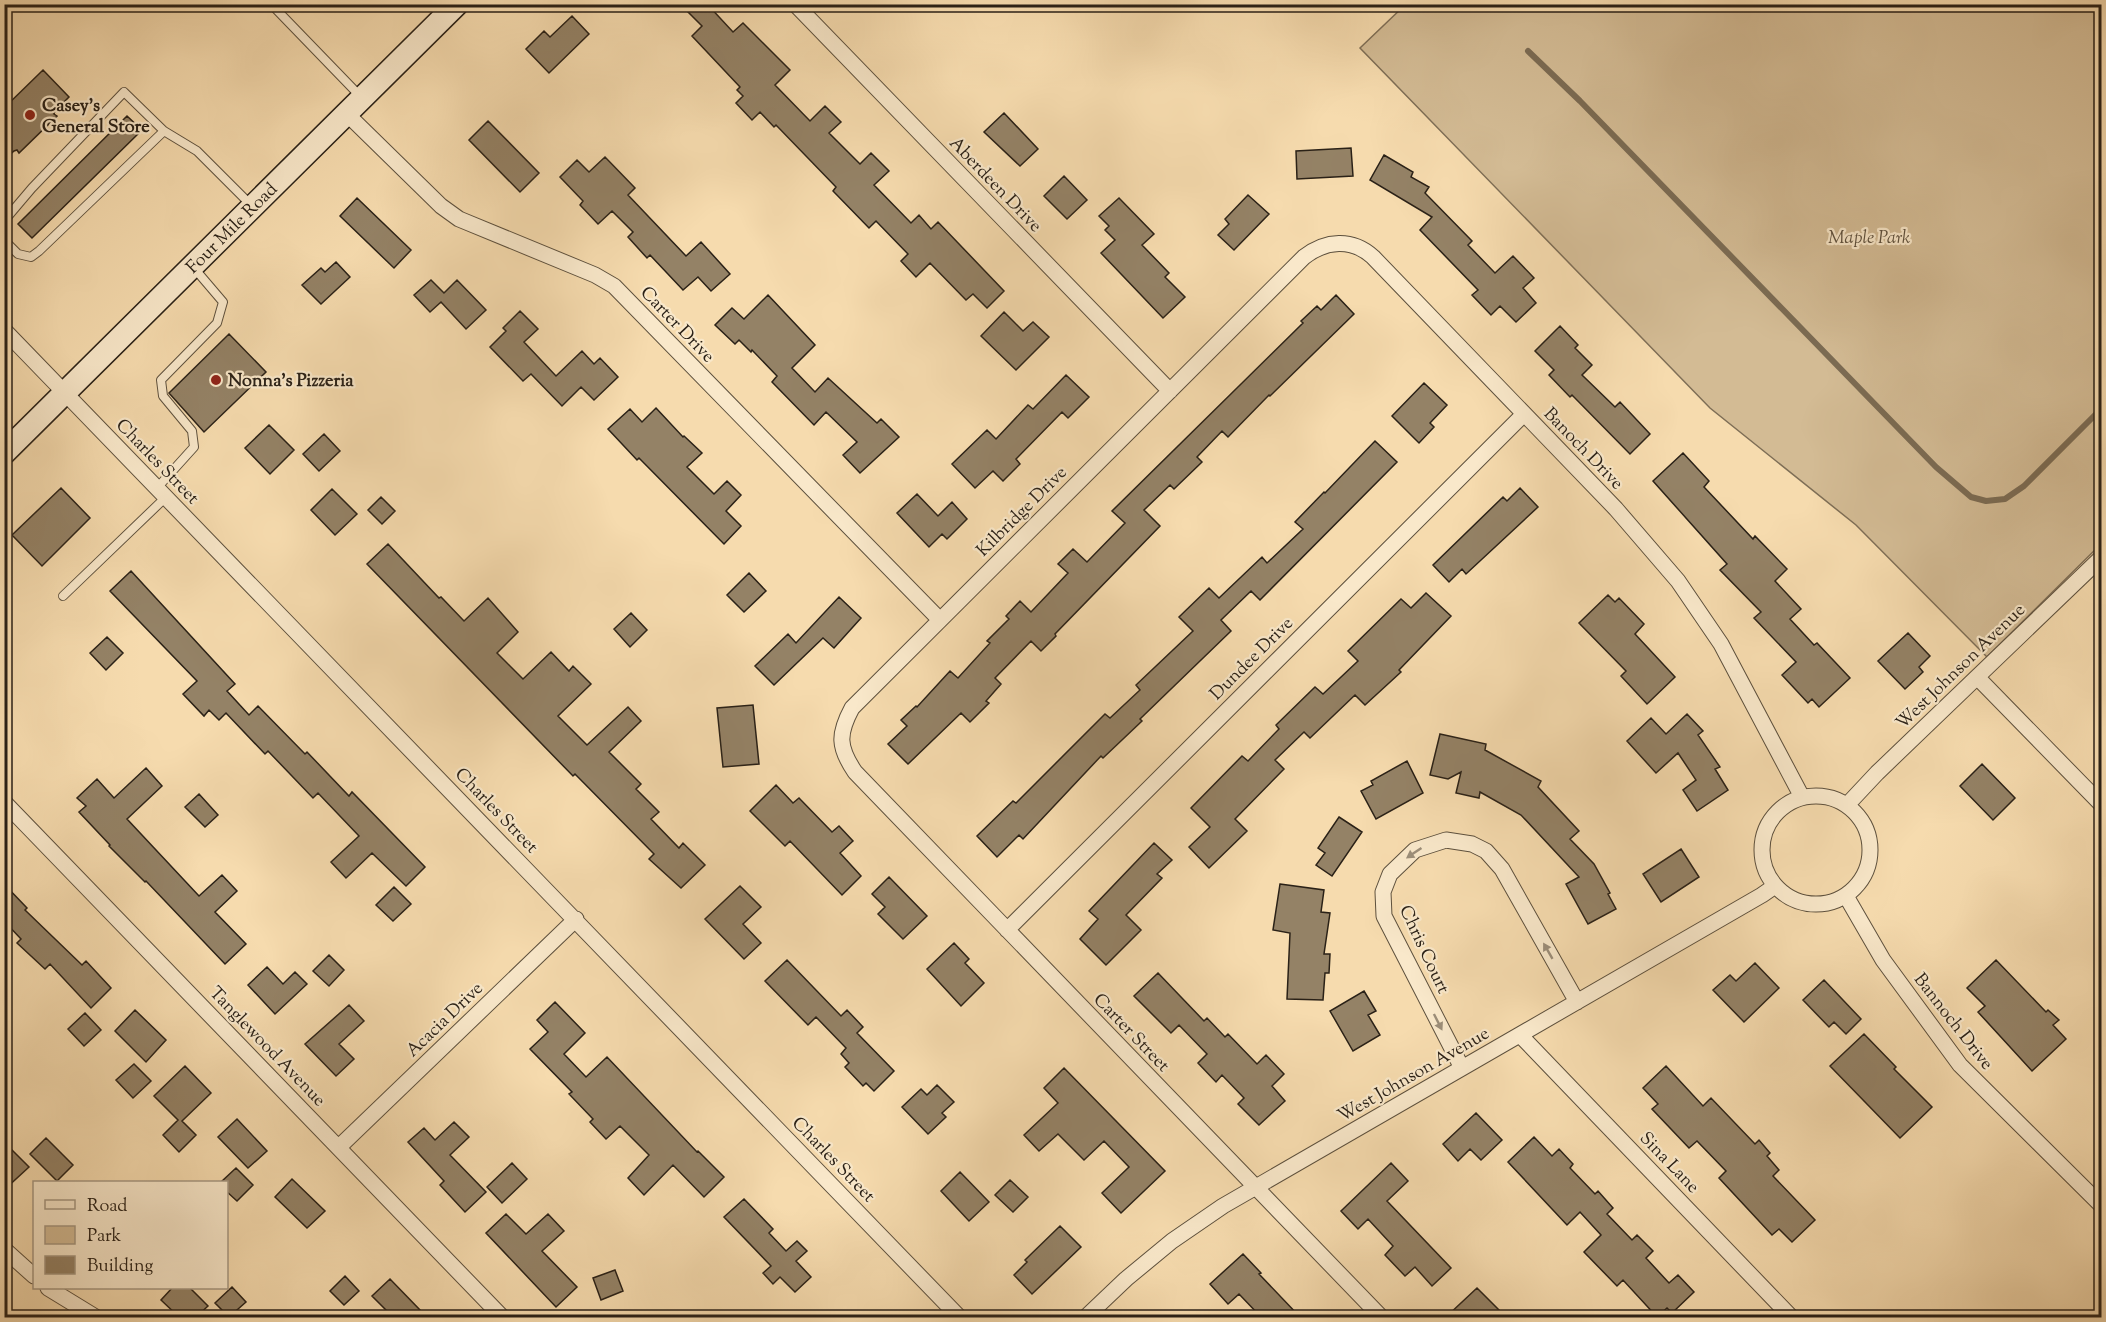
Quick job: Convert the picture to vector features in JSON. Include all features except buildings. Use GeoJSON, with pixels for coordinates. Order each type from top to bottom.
{"type":"FeatureCollection","features":[{"type":"Feature","properties":{"kind":"main road","name":"Four Mile Road"},"geometry":{"type":"LineString","coordinates":[[4,453],[457,4]]}},
{"type":"Feature","properties":{"kind":"street","name":"Aberdeen Drive"},"geometry":{"type":"LineString","coordinates":[[795,4],[1170,391]]}},
{"type":"Feature","properties":{"kind":"street","name":"Carter Drive"},"geometry":{"type":"LineString","coordinates":[[347,114],[441,206],[459,219],[595,275],[614,286],[940,620]]}},
{"type":"Feature","properties":{"kind":"street","name":"Banoch Drive"},"geometry":{"type":"LineString","coordinates":[[1268,293],[1313,249],[1330,243],[1341,242],[1353,245],[1373,257],[1616,509],[1678,581],[1721,644],[1802,798]]}},
{"type":"Feature","properties":{"kind":"street","name":"Kilbridge Drive"},"geometry":{"type":"LineString","coordinates":[[855,772],[845,758],[842,735],[844,723],[852,708],[1268,293]]}},
{"type":"Feature","properties":{"kind":"street","name":"Charles Street"},"geometry":{"type":"LineString","coordinates":[[4,330],[960,1317]]}},
{"type":"Feature","properties":{"kind":"street","name":"Dundee Drive"},"geometry":{"type":"LineString","coordinates":[[1007,930],[1524,414]]}},
{"type":"Feature","properties":{"kind":"street","name":"West Johnson Avenue"},"geometry":{"type":"LineString","coordinates":[[1847,805],[1877,773],[2102,557]]}},
{"type":"Feature","properties":{"kind":"street"},"geometry":{"type":"LineString","coordinates":[[1977,677],[2102,806]]}},
{"type":"Feature","properties":{"kind":"street","name":"Carter Street"},"geometry":{"type":"LineString","coordinates":[[855,772],[1383,1317]]}},
{"type":"Feature","properties":{"kind":"street"},"geometry":{"type":"LineString","coordinates":[[1818,796],[1833,798],[1847,805],[1857,814],[1869,837],[1871,850],[1864,876],[1846,896],[1825,904],[1792,900],[1775,886],[1765,870],[1762,852],[1764,834],[1772,818],[1786,805],[1802,798],[1818,796]]}},
{"type":"Feature","properties":{"kind":"street","name":"Tanglewood Avenue"},"geometry":{"type":"LineString","coordinates":[[4,802],[503,1317]]}},
{"type":"Feature","properties":{"kind":"street","name":"Chris Court"},"geometry":{"type":"LineString","coordinates":[[1462,1068],[1384,916],[1383,892],[1390,874],[1415,850],[1446,840],[1472,844],[1486,851],[1502,869],[1577,1002]]}},
{"type":"Feature","properties":{"kind":"street","name":"West Johnson Avenue"},"geometry":{"type":"LineString","coordinates":[[1085,1317],[1172,1241],[1255,1187],[1775,886]]}},
{"type":"Feature","properties":{"kind":"street","name":"Bannoch Drive"},"geometry":{"type":"LineString","coordinates":[[1846,896],[1883,960],[1960,1065],[2102,1206]]}},
{"type":"Feature","properties":{"kind":"street","name":"Acacia Drive"},"geometry":{"type":"LineString","coordinates":[[339,1147],[576,919]]}},
{"type":"Feature","properties":{"kind":"street","name":"Sina Lane"},"geometry":{"type":"LineString","coordinates":[[1520,1035],[1792,1317]]}},
{"type":"Feature","properties":{"kind":"street"},"geometry":{"type":"LineString","coordinates":[[4,1249],[33,1275]]}},
{"type":"Feature","properties":{"kind":"street"},"geometry":{"type":"LineString","coordinates":[[51,1289],[97,1317]]}},
{"type":"Feature","properties":{"kind":"lane"},"geometry":{"type":"LineString","coordinates":[[271,4],[363,98]]}},
{"type":"Feature","properties":{"kind":"lane"},"geometry":{"type":"LineString","coordinates":[[4,221],[32,188],[124,92],[164,131],[197,151],[253,207]]}},
{"type":"Feature","properties":{"kind":"lane"},"geometry":{"type":"LineString","coordinates":[[4,240],[18,254],[31,257],[164,131]]}},
{"type":"Feature","properties":{"kind":"lane"},"geometry":{"type":"LineString","coordinates":[[63,596],[161,493],[194,447],[192,430],[163,396],[161,380],[217,324],[223,302],[193,267]]}},
{"type":"Feature","properties":{"kind":"green space","name":"Maple Park"},"geometry":{"type":"Polygon","coordinates":[[[1405,5],[2101,5],[2101,544],[1987,657],[1856,525],[1710,408],[1360,48],[1405,5]]]}},
{"type":"Feature","properties":{"kind":"waterway"},"geometry":{"type":"LineString","coordinates":[[1528,51],[1580,101],[1936,467],[1971,497],[1986,501],[2005,499],[2024,486],[2102,408]]}},
{"type":"Feature","properties":{"kind":"place","name":"Casey's General Store"},"geometry":{"type":"Point","coordinates":[30,115]}},
{"type":"Feature","properties":{"kind":"place","name":"Nonna's Pizzeria"},"geometry":{"type":"Point","coordinates":[216,380]}}]}
